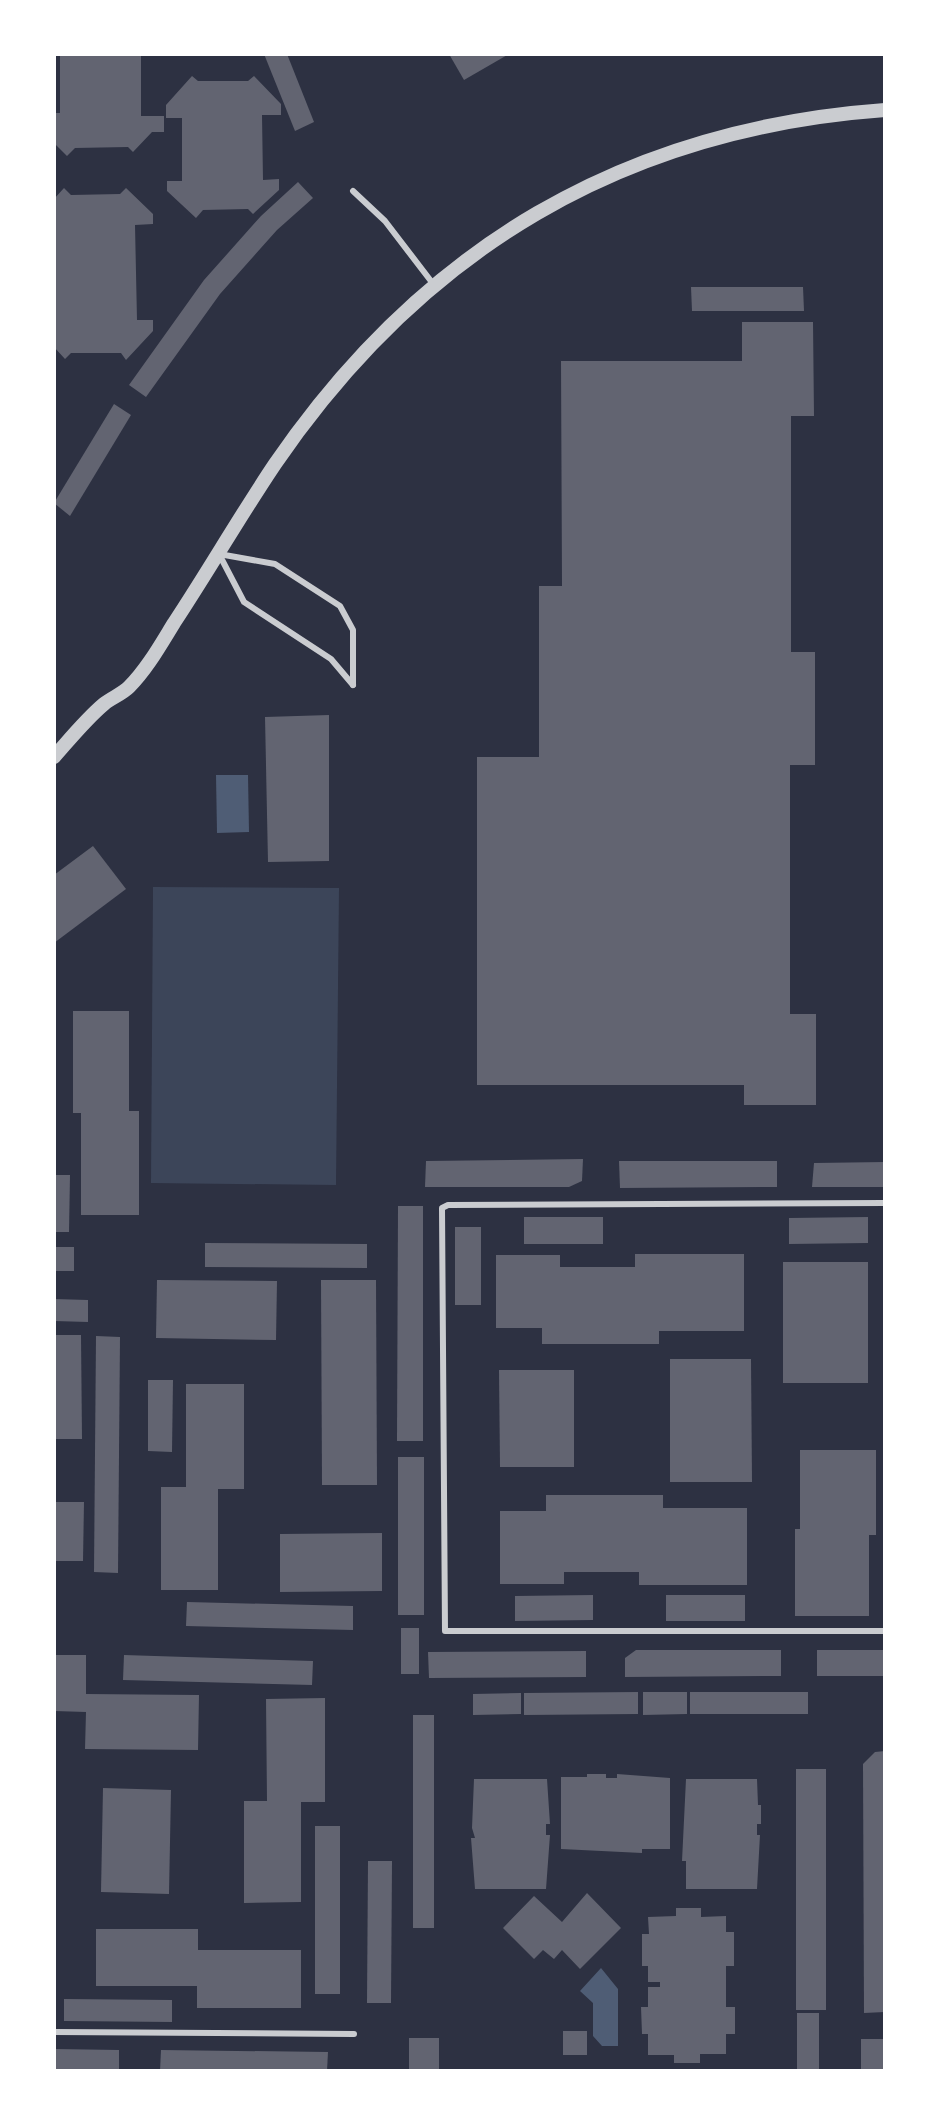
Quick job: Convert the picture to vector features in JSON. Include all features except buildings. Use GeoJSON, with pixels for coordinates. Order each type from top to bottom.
{"type":"FeatureCollection","features":[{"type":"Feature","properties":{"kind":"street"},"geometry":{"type":"LineString","coordinates":[[54,757],[105,703],[128,688],[219,554],[264,481],[332,387],[394,319],[460,262],[547,205],[632,166],[734,133],[842,113],[885,110]]}},
{"type":"Feature","properties":{"kind":"lane"},"geometry":{"type":"LineString","coordinates":[[353,191],[385,221],[434,285]]}},
{"type":"Feature","properties":{"kind":"lane"},"geometry":{"type":"LineString","coordinates":[[219,554],[275,564],[340,606],[353,630],[353,685],[331,659],[244,602],[219,554]]}},
{"type":"Feature","properties":{"kind":"lane"},"geometry":{"type":"LineString","coordinates":[[885,1203],[448,1205],[442,1208],[445,1631],[885,1631]]}},
{"type":"Feature","properties":{"kind":"lane"},"geometry":{"type":"LineString","coordinates":[[54,2032],[354,2034]]}},
{"type":"Feature","properties":{"kind":"shaded area"},"geometry":{"type":"Polygon","coordinates":[[[216,775],[248,775],[249,832],[217,833],[216,775]]]}},
{"type":"Feature","properties":{"kind":"shaded area"},"geometry":{"type":"Polygon","coordinates":[[[153,887],[339,888],[336,1185],[151,1183],[153,887]]]}},
{"type":"Feature","properties":{"kind":"shaded area"},"geometry":{"type":"Polygon","coordinates":[[[601,1968],[618,1989],[618,2046],[602,2046],[593,2036],[593,2003],[580,1991],[601,1968]]]}}]}
